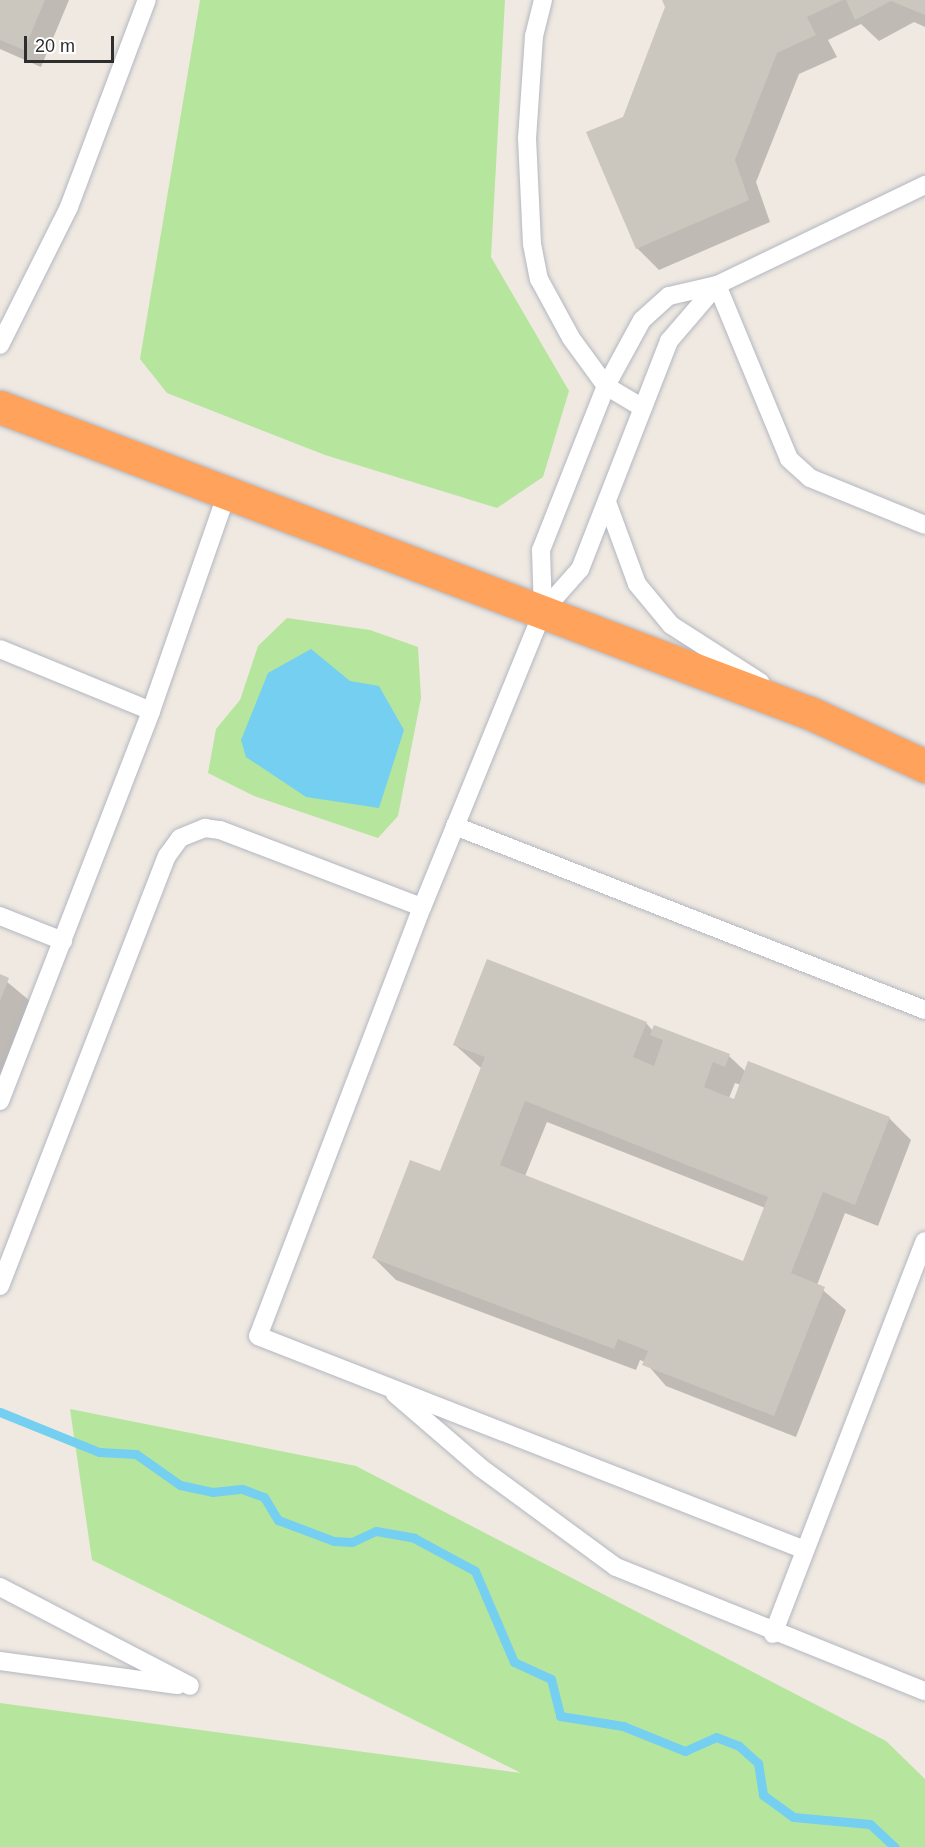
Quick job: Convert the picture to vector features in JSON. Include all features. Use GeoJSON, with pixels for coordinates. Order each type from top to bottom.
{"type":"FeatureCollection","features":[{"type":"Feature","properties":{"kind":"highway"},"geometry":{"type":"LineString","coordinates":[[0,407],[810,713],[925,766]]}},
{"type":"Feature","properties":{"kind":"lane"},"geometry":{"type":"LineString","coordinates":[[0,345],[69,207],[147,0]]}},
{"type":"Feature","properties":{"kind":"lane"},"geometry":{"type":"LineString","coordinates":[[543,0],[534,36],[528,138],[532,244],[539,279],[570,338],[606,386],[643,408]]}},
{"type":"Feature","properties":{"kind":"lane"},"geometry":{"type":"LineString","coordinates":[[543,611],[541,550],[606,386],[642,320],[669,296],[717,285],[925,185]]}},
{"type":"Feature","properties":{"kind":"lane"},"geometry":{"type":"LineString","coordinates":[[717,285],[669,341],[580,569],[543,611],[422,907],[258,1336],[805,1550]]}},
{"type":"Feature","properties":{"kind":"lane"},"geometry":{"type":"LineString","coordinates":[[717,285],[789,459],[810,478],[925,525]]}},
{"type":"Feature","properties":{"kind":"lane"},"geometry":{"type":"LineString","coordinates":[[0,1101],[151,711],[227,493]]}},
{"type":"Feature","properties":{"kind":"lane"},"geometry":{"type":"LineString","coordinates":[[607,502],[638,584],[671,626],[810,713]]}},
{"type":"Feature","properties":{"kind":"lane"},"geometry":{"type":"LineString","coordinates":[[0,650],[151,711]]}},
{"type":"Feature","properties":{"kind":"lane"},"geometry":{"type":"LineString","coordinates":[[455,826],[925,1010]]}},
{"type":"Feature","properties":{"kind":"lane"},"geometry":{"type":"LineString","coordinates":[[0,1286],[168,856],[180,838],[205,828],[220,830],[422,907]]}},
{"type":"Feature","properties":{"kind":"lane"},"geometry":{"type":"LineString","coordinates":[[0,916],[63,941]]}},
{"type":"Feature","properties":{"kind":"lane"},"geometry":{"type":"LineString","coordinates":[[773,1634],[925,1241]]}},
{"type":"Feature","properties":{"kind":"lane"},"geometry":{"type":"LineString","coordinates":[[384,1386],[481,1467],[616,1567],[773,1634],[925,1691]]}},
{"type":"Feature","properties":{"kind":"lane"},"geometry":{"type":"LineString","coordinates":[[0,1587],[190,1686],[0,1661]]}},
{"type":"Feature","properties":{"kind":"green space"},"geometry":{"type":"Polygon","coordinates":[[[200,0],[505,0],[491,257],[569,391],[543,477],[497,508],[325,455],[167,393],[140,359],[200,0]]]}},
{"type":"Feature","properties":{"kind":"green space"},"geometry":{"type":"Polygon","coordinates":[[[287,618],[370,630],[418,647],[421,698],[398,816],[378,838],[254,796],[208,773],[216,729],[240,700],[258,646],[287,618]]]}},
{"type":"Feature","properties":{"kind":"green space"},"geometry":{"type":"Polygon","coordinates":[[[70,1409],[356,1466],[886,1741],[925,1779],[925,1847],[0,1847],[0,1703],[521,1773],[92,1560],[70,1409]]]}},
{"type":"Feature","properties":{"kind":"water"},"geometry":{"type":"Polygon","coordinates":[[[311,649],[350,681],[379,686],[404,730],[379,808],[306,797],[246,757],[241,740],[268,673],[311,649]]]}},
{"type":"Feature","properties":{"kind":"building"},"geometry":{"type":"Polygon","coordinates":[[[0,0],[45,0],[24,50],[0,40],[0,0]]]}},
{"type":"Feature","properties":{"kind":"building"},"geometry":{"type":"Polygon","coordinates":[[[662,0],[843,0],[807,17],[816,35],[777,53],[735,160],[749,200],[636,249],[586,132],[623,117],[665,7],[662,0]]]}},
{"type":"Feature","properties":{"kind":"building"},"geometry":{"type":"Polygon","coordinates":[[[846,0],[925,0],[925,15],[891,1],[855,20],[846,0]]]}},
{"type":"Feature","properties":{"kind":"building"},"geometry":{"type":"Polygon","coordinates":[[[487,959],[647,1022],[633,1057],[654,1066],[663,1040],[650,1035],[654,1025],[730,1054],[725,1067],[713,1062],[704,1087],[734,1099],[748,1061],[890,1117],[855,1205],[823,1192],[791,1273],[825,1287],[774,1416],[642,1365],[648,1351],[618,1339],[614,1349],[372,1258],[410,1160],[440,1171],[485,1057],[453,1045],[487,959]],[[525,1101],[500,1165],[743,1261],[768,1197],[525,1101]]]}},
{"type":"Feature","properties":{"kind":"building"},"geometry":{"type":"Polygon","coordinates":[[[0,974],[9,978],[0,1001],[0,974]]]}},
{"type":"Feature","properties":{"kind":"waterway"},"geometry":{"type":"LineString","coordinates":[[0,1412],[99,1452],[136,1454],[180,1485],[212,1492],[242,1489],[264,1497],[278,1520],[334,1541],[352,1542],[376,1531],[414,1538],[475,1571],[514,1662],[551,1679],[560,1716],[623,1726],[685,1751],[716,1737],[739,1746],[758,1763],[763,1795],[793,1817],[870,1824],[895,1847]]}}]}
